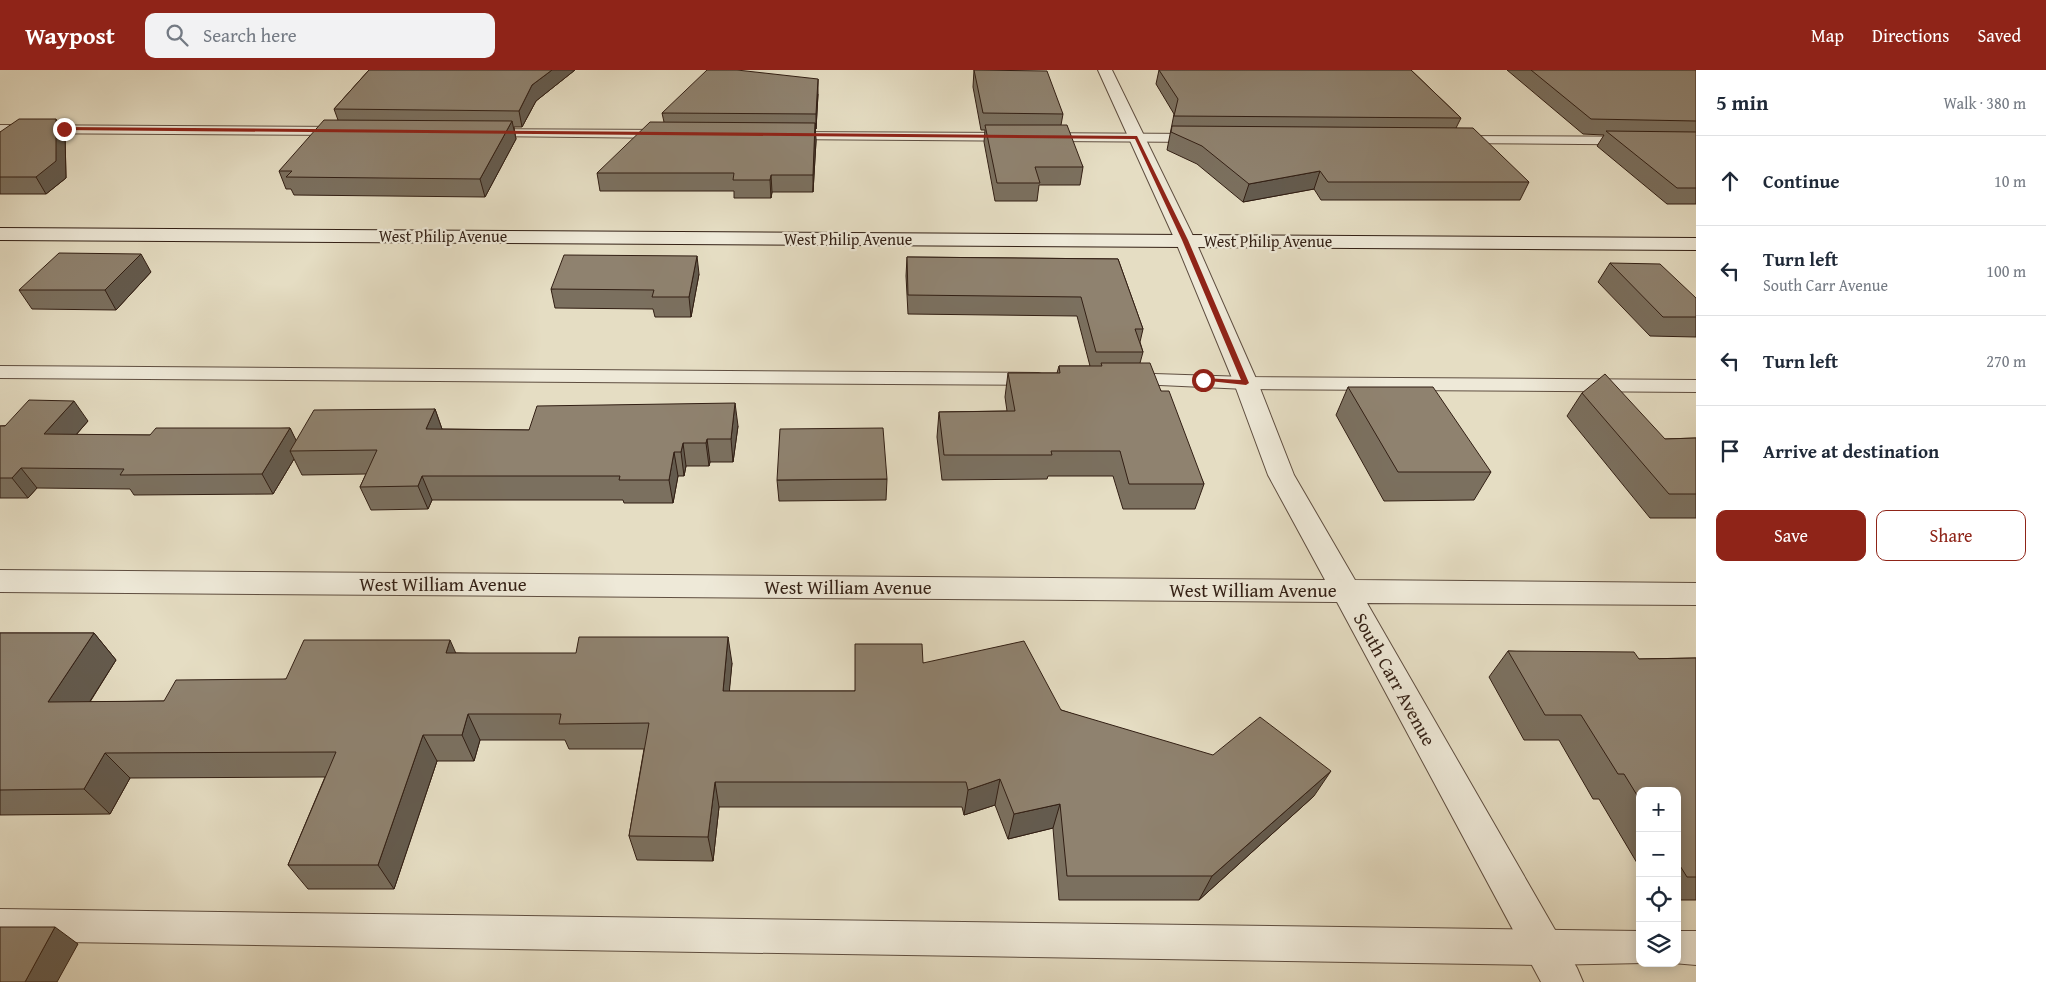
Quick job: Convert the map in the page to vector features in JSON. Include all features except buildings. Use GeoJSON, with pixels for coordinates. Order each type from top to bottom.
{"type":"FeatureCollection","features":[{"type":"Feature","properties":{"kind":"street","name":"South Carr Avenue"},"geometry":{"type":"LineString","coordinates":[[1105,70],[1185,240],[1246,383],[1281,475],[1563,982]]}},
{"type":"Feature","properties":{"kind":"street","name":"West Philip Avenue"},"geometry":{"type":"LineString","coordinates":[[0,234],[1696,244]]}},
{"type":"Feature","properties":{"kind":"street","name":"West William Avenue"},"geometry":{"type":"LineString","coordinates":[[0,581],[1696,594]]}},
{"type":"Feature","properties":{"kind":"lane"},"geometry":{"type":"LineString","coordinates":[[0,129],[363,132]]}},
{"type":"Feature","properties":{"kind":"lane"},"geometry":{"type":"LineString","coordinates":[[472,133],[682,135]]}},
{"type":"Feature","properties":{"kind":"lane"},"geometry":{"type":"LineString","coordinates":[[771,135],[1217,138]]}},
{"type":"Feature","properties":{"kind":"lane"},"geometry":{"type":"LineString","coordinates":[[1436,140],[1696,141]]}},
{"type":"Feature","properties":{"kind":"lane"},"geometry":{"type":"LineString","coordinates":[[0,372],[1054,379]]}},
{"type":"Feature","properties":{"kind":"lane"},"geometry":{"type":"LineString","coordinates":[[1104,379],[1203,380],[1246,383],[1696,386]]}},
{"type":"Feature","properties":{"kind":"lane"},"geometry":{"type":"LineString","coordinates":[[0,924],[1636,948]]}},
{"type":"Feature","properties":{"kind":"lane"},"geometry":{"type":"LineString","coordinates":[[1681,948],[1696,948]]}},
{"type":"Feature","properties":{"kind":"route"},"geometry":{"type":"LineString","coordinates":[[64,129],[1137,138],[1185,240],[1246,383],[1203,380]]}}]}
